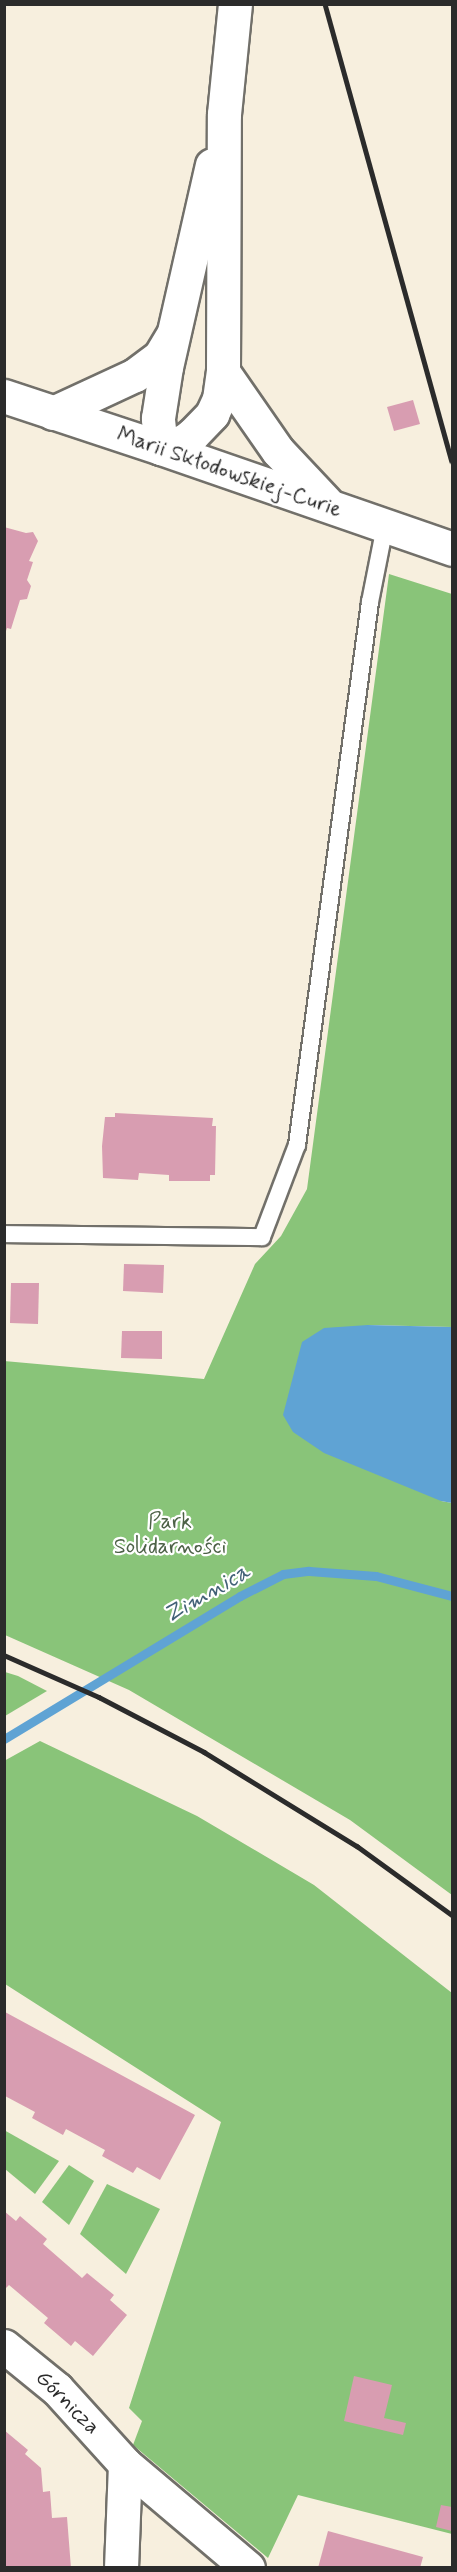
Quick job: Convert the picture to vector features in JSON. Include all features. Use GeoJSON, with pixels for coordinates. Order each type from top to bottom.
{"type":"FeatureCollection","features":[{"type":"Feature","properties":{"kind":"street"},"geometry":{"type":"LineString","coordinates":[[224,114],[172,335],[158,418],[161,447],[184,441],[204,425],[219,399],[223,372],[224,114],[235,4]]}},
{"type":"Feature","properties":{"kind":"street"},"geometry":{"type":"LineString","coordinates":[[53,412],[135,375],[160,356],[172,335]]}},
{"type":"Feature","properties":{"kind":"street"},"geometry":{"type":"LineString","coordinates":[[223,372],[278,451],[333,509]]}},
{"type":"Feature","properties":{"kind":"street","name":"Marii Skłodowskiej-Curie"},"geometry":{"type":"LineString","coordinates":[[4,396],[161,447],[333,509],[453,549]]}},
{"type":"Feature","properties":{"kind":"street","name":"Górnicza"},"geometry":{"type":"LineString","coordinates":[[4,2346],[57,2389],[125,2464],[248,2568]]}},
{"type":"Feature","properties":{"kind":"street"},"geometry":{"type":"LineString","coordinates":[[121,2568],[125,2464]]}},
{"type":"Feature","properties":{"kind":"lane"},"geometry":{"type":"LineString","coordinates":[[4,1234],[262,1237],[297,1145],[370,602],[385,526]]}},
{"type":"Feature","properties":{"kind":"green space","name":"Park Solidarności"},"geometry":{"type":"Polygon","coordinates":[[[389,574],[452,594],[452,1327],[368,1325],[441,1501],[452,1503],[452,1895],[350,1820],[129,1690],[5,1635],[4,1361],[204,1379],[255,1264],[281,1236],[307,1189],[389,574]]]}},
{"type":"Feature","properties":{"kind":"green space"},"geometry":{"type":"Polygon","coordinates":[[[5,1672],[18,1676],[47,1691],[5,1716],[5,1672]]]}},
{"type":"Feature","properties":{"kind":"green space"},"geometry":{"type":"Polygon","coordinates":[[[40,1741],[197,1816],[314,1885],[452,1993],[452,2534],[298,2495],[268,2558],[133,2445],[142,2421],[129,2408],[221,2122],[5,1984],[4,1761],[40,1741]]]}},
{"type":"Feature","properties":{"kind":"green space"},"geometry":{"type":"Polygon","coordinates":[[[4,2130],[59,2161],[35,2194],[5,2169],[4,2130]]]}},
{"type":"Feature","properties":{"kind":"green space"},"geometry":{"type":"Polygon","coordinates":[[[69,2165],[94,2181],[69,2225],[42,2202],[69,2165]]]}},
{"type":"Feature","properties":{"kind":"green space"},"geometry":{"type":"Polygon","coordinates":[[[107,2184],[160,2209],[126,2274],[80,2234],[107,2184]]]}},
{"type":"Feature","properties":{"kind":"water"},"geometry":{"type":"Polygon","coordinates":[[[368,1325],[452,1327],[452,1503],[441,1501],[324,1453],[293,1432],[283,1415],[302,1342],[324,1328],[368,1325]]]}},
{"type":"Feature","properties":{"kind":"building"},"geometry":{"type":"Polygon","coordinates":[[[413,400],[420,424],[394,431],[387,407],[413,400]]]}},
{"type":"Feature","properties":{"kind":"building"},"geometry":{"type":"Polygon","coordinates":[[[4,527],[26,533],[33,532],[38,541],[29,561],[33,562],[27,580],[31,586],[27,599],[20,600],[11,629],[7,628],[5,634],[4,527]]]}},
{"type":"Feature","properties":{"kind":"building"},"geometry":{"type":"Polygon","coordinates":[[[115,1113],[213,1118],[212,1126],[216,1126],[215,1175],[210,1175],[210,1181],[169,1181],[169,1175],[139,1173],[138,1180],[103,1178],[102,1146],[105,1117],[115,1117],[115,1113]]]}},
{"type":"Feature","properties":{"kind":"building"},"geometry":{"type":"Polygon","coordinates":[[[124,1264],[164,1265],[163,1293],[123,1291],[124,1264]]]}},
{"type":"Feature","properties":{"kind":"building"},"geometry":{"type":"Polygon","coordinates":[[[11,1283],[39,1283],[38,1324],[10,1323],[11,1283]]]}},
{"type":"Feature","properties":{"kind":"building"},"geometry":{"type":"Polygon","coordinates":[[[122,1331],[162,1331],[162,1359],[121,1358],[122,1331]]]}},
{"type":"Feature","properties":{"kind":"building"},"geometry":{"type":"Polygon","coordinates":[[[5,2012],[195,2115],[160,2180],[137,2167],[133,2173],[102,2156],[105,2150],[66,2129],[63,2135],[32,2118],[35,2112],[5,2096],[5,2012]]]}},
{"type":"Feature","properties":{"kind":"building"},"geometry":{"type":"Polygon","coordinates":[[[4,2211],[16,2221],[20,2216],[47,2239],[43,2244],[82,2278],[87,2273],[114,2295],[110,2300],[127,2315],[93,2356],[75,2341],[71,2346],[44,2323],[48,2318],[9,2285],[4,2290],[4,2211]]]}},
{"type":"Feature","properties":{"kind":"building"},"geometry":{"type":"Polygon","coordinates":[[[354,2376],[392,2385],[384,2418],[406,2423],[403,2435],[344,2421],[354,2376]]]}},
{"type":"Feature","properties":{"kind":"building"},"geometry":{"type":"Polygon","coordinates":[[[4,2430],[28,2450],[25,2454],[41,2468],[43,2492],[50,2491],[52,2518],[67,2517],[71,2568],[4,2568],[4,2430]]]}},
{"type":"Feature","properties":{"kind":"building"},"geometry":{"type":"Polygon","coordinates":[[[441,2505],[452,2507],[452,2531],[436,2527],[441,2505]]]}},
{"type":"Feature","properties":{"kind":"building"},"geometry":{"type":"Polygon","coordinates":[[[328,2531],[423,2557],[420,2568],[318,2568],[328,2531]]]}},
{"type":"Feature","properties":{"kind":"waterway","name":"Zimnica"},"geometry":{"type":"LineString","coordinates":[[4,1739],[240,1596],[283,1574],[309,1571],[376,1576],[452,1596]]}},
{"type":"Feature","properties":{"kind":"railway"},"geometry":{"type":"LineString","coordinates":[[325,4],[452,461]]}},
{"type":"Feature","properties":{"kind":"railway"},"geometry":{"type":"LineString","coordinates":[[4,1655],[99,1697],[204,1752],[357,1846],[452,1915]]}}]}
